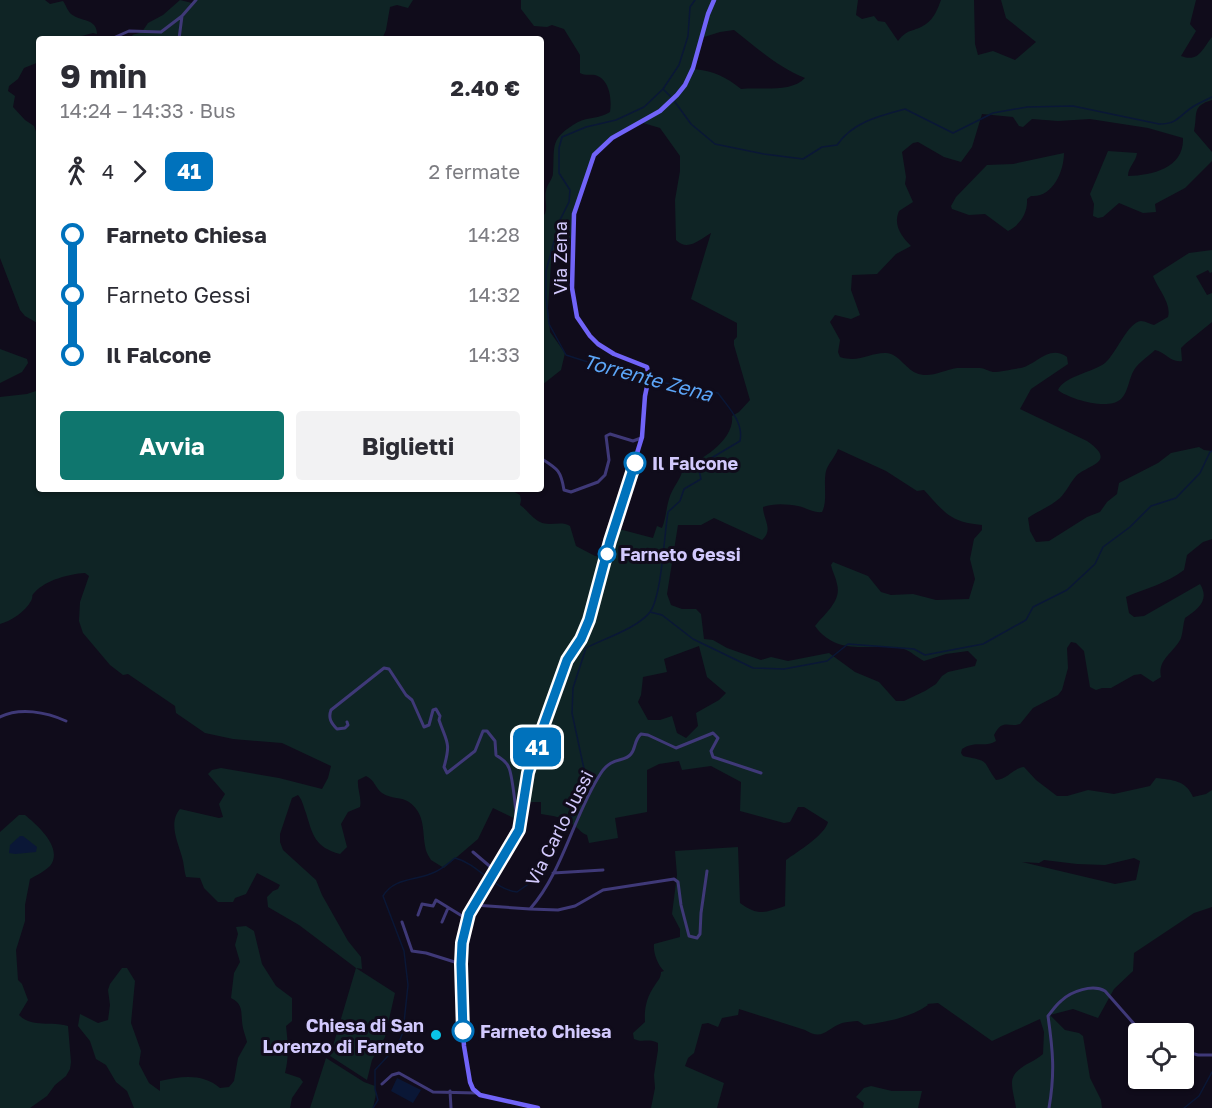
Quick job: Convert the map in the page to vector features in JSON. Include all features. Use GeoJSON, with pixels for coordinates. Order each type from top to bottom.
{"type":"FeatureCollection","features":[{"type":"Feature","properties":{"kind":"street"},"geometry":{"type":"LineString","coordinates":[[118,36],[129,31],[161,32],[182,16],[196,0]]}},
{"type":"Feature","properties":{"kind":"street","name":"Via Zena"},"geometry":{"type":"LineString","coordinates":[[648,382],[647,367],[614,354],[598,344],[577,317],[572,288],[574,214],[594,155],[612,138],[666,107],[685,85],[693,68],[714,0]]}},
{"type":"Feature","properties":{"kind":"street"},"geometry":{"type":"LineString","coordinates":[[179,36],[182,16]]}},
{"type":"Feature","properties":{"kind":"street","name":"Via Carlo Jussi"},"geometry":{"type":"LineString","coordinates":[[477,1093],[470,1082],[466,1063],[461,999],[461,964],[467,919],[519,830],[528,773],[538,741],[567,660],[581,639],[589,620],[610,541],[642,437],[648,382]]}},
{"type":"Feature","properties":{"kind":"street"},"geometry":{"type":"LineString","coordinates":[[544,460],[558,469],[564,490],[571,492],[598,482],[604,475],[609,460],[606,436],[609,434],[633,441],[642,437]]}},
{"type":"Feature","properties":{"kind":"street"},"geometry":{"type":"LineString","coordinates":[[347,722],[348,725],[345,728],[337,729],[329,715],[331,710],[371,681],[384,668],[389,669],[406,695],[412,700],[424,727],[429,725],[433,710],[436,710],[440,716],[439,720],[449,750],[444,767],[447,773],[475,751],[479,736],[483,731],[487,731],[495,741],[496,755],[505,761],[509,768],[516,822],[506,842],[508,850]]}},
{"type":"Feature","properties":{"kind":"street"},"geometry":{"type":"LineString","coordinates":[[0,717],[22,711],[44,714],[66,721]]}},
{"type":"Feature","properties":{"kind":"street","name":"Via Carlo Jussi"},"geometry":{"type":"LineString","coordinates":[[474,905],[530,909],[553,873],[599,776],[607,764],[626,758],[633,753],[636,739],[641,735],[648,735],[676,748],[713,733],[717,738],[711,752],[713,757],[761,773]]}},
{"type":"Feature","properties":{"kind":"street"},"geometry":{"type":"LineString","coordinates":[[473,852],[493,871]]}},
{"type":"Feature","properties":{"kind":"street"},"geometry":{"type":"LineString","coordinates":[[553,873],[603,870]]}},
{"type":"Feature","properties":{"kind":"street"},"geometry":{"type":"LineString","coordinates":[[530,909],[558,910],[575,906],[603,890],[674,879],[678,882],[689,936],[696,938],[700,934],[700,913],[707,871]]}},
{"type":"Feature","properties":{"kind":"street"},"geometry":{"type":"LineString","coordinates":[[418,915],[422,904],[433,906],[436,900],[467,919]]}},
{"type":"Feature","properties":{"kind":"street"},"geometry":{"type":"LineString","coordinates":[[442,922],[448,908]]}},
{"type":"Feature","properties":{"kind":"street"},"geometry":{"type":"LineString","coordinates":[[402,922],[411,951],[426,953],[461,964]]}},
{"type":"Feature","properties":{"kind":"street"},"geometry":{"type":"LineString","coordinates":[[1049,1108],[1054,1080],[1054,1054],[1048,1016],[1062,1000],[1091,987],[1099,988],[1106,992],[1133,1023]]}},
{"type":"Feature","properties":{"kind":"street"},"geometry":{"type":"LineString","coordinates":[[1194,1054],[1212,1055]]}},
{"type":"Feature","properties":{"kind":"street"},"geometry":{"type":"LineString","coordinates":[[382,1084],[399,1073],[433,1092],[477,1093],[538,1108]]}},
{"type":"Feature","properties":{"kind":"street"},"geometry":{"type":"LineString","coordinates":[[450,1091],[452,1108]]}},
{"type":"Feature","properties":{"kind":"green space"},"geometry":{"type":"Polygon","coordinates":[[[0,0],[45,0],[50,4],[63,1],[71,14],[94,25],[97,34],[36,36],[36,63],[24,68],[18,79],[9,86],[8,91],[15,96],[13,107],[34,126],[36,132],[36,322],[20,310],[0,258],[0,0]]]}},
{"type":"Feature","properties":{"kind":"green space"},"geometry":{"type":"Polygon","coordinates":[[[180,0],[192,3],[194,0],[413,0],[408,8],[397,5],[390,7],[383,36],[132,35],[142,32],[148,23],[163,15],[180,0]]]}},
{"type":"Feature","properties":{"kind":"green space"},"geometry":{"type":"Polygon","coordinates":[[[521,0],[858,0],[856,15],[862,19],[874,16],[878,21],[885,22],[898,41],[908,32],[929,22],[941,0],[974,0],[975,44],[978,55],[993,51],[1015,60],[1036,42],[1006,18],[1001,0],[1196,0],[1190,24],[1196,31],[1181,56],[1192,58],[1200,54],[1212,37],[1212,100],[1198,108],[1194,131],[1212,152],[1212,161],[1185,188],[1155,204],[1156,212],[1143,213],[1119,203],[1103,217],[1098,218],[1093,216],[1094,204],[1090,194],[1108,151],[1137,153],[1128,176],[1147,174],[1173,163],[1182,148],[1183,138],[1148,128],[1090,119],[1058,121],[1032,119],[1023,127],[1019,126],[1013,117],[982,114],[972,147],[961,162],[944,157],[918,142],[913,143],[902,152],[905,184],[913,202],[899,211],[897,221],[901,234],[911,246],[896,254],[877,274],[852,275],[851,290],[860,315],[851,319],[835,315],[830,322],[840,340],[838,352],[840,357],[853,359],[889,353],[912,371],[921,375],[931,375],[957,368],[980,368],[999,372],[1027,366],[1048,354],[1054,353],[1067,357],[1068,364],[1031,389],[1020,409],[1087,441],[1096,448],[1100,458],[1094,465],[1077,475],[1053,504],[1028,518],[1030,531],[1036,542],[1049,541],[1087,517],[1100,512],[1117,494],[1119,483],[1158,463],[1171,453],[1199,447],[1212,451],[1212,539],[1203,542],[1187,555],[1184,570],[1177,575],[1126,597],[1129,613],[1134,617],[1144,616],[1200,584],[1203,590],[1201,604],[1185,618],[1181,638],[1164,660],[1160,671],[1161,677],[1153,682],[1141,674],[1134,675],[1111,688],[1096,690],[1090,687],[1084,651],[1076,643],[1071,642],[1067,648],[1068,668],[1062,690],[1058,695],[1033,708],[1020,724],[1000,727],[994,735],[996,741],[967,746],[962,749],[961,753],[963,756],[984,762],[996,780],[1024,767],[1036,780],[1057,796],[1067,796],[1088,790],[1114,794],[1150,786],[1156,778],[1173,780],[1182,784],[1187,787],[1193,797],[1212,790],[1212,907],[1194,913],[1134,953],[1133,971],[1114,989],[1098,1018],[1073,1009],[1050,1015],[1065,1030],[1083,1036],[1090,1078],[1101,1100],[1102,1108],[1016,1108],[1013,1078],[1019,1069],[1043,1054],[1044,1032],[1040,1019],[992,1041],[938,1003],[927,1004],[897,1019],[864,1025],[858,1021],[844,1023],[820,1034],[739,1009],[738,1015],[722,1018],[718,1027],[708,1023],[702,1024],[694,1053],[688,1058],[685,1066],[724,1083],[717,1108],[651,1108],[655,1088],[654,1075],[658,1043],[634,1039],[633,1033],[645,1022],[648,998],[661,972],[664,971],[656,959],[654,944],[680,937],[680,929],[672,914],[677,875],[675,851],[738,847],[740,903],[752,910],[762,912],[785,906],[786,860],[816,838],[828,822],[804,807],[798,807],[790,822],[784,823],[740,811],[741,782],[711,766],[682,770],[679,761],[659,764],[647,770],[647,812],[615,818],[618,838],[589,843],[587,835],[571,823],[559,817],[541,814],[541,802],[524,802],[520,821],[493,808],[478,839],[444,868],[431,860],[428,855],[422,821],[415,808],[406,800],[382,793],[366,776],[358,780],[360,807],[348,812],[341,824],[347,847],[340,854],[325,848],[316,840],[300,797],[298,795],[292,798],[280,834],[283,850],[316,880],[348,941],[361,957],[362,969],[356,968],[299,925],[268,907],[267,897],[280,885],[257,873],[246,894],[235,898],[233,902],[218,902],[204,888],[200,878],[186,877],[175,833],[176,814],[180,809],[223,817],[219,804],[225,794],[208,774],[212,770],[221,768],[279,778],[322,789],[331,766],[282,743],[233,739],[205,733],[176,713],[175,706],[128,674],[123,675],[110,665],[83,633],[79,621],[80,602],[89,576],[85,573],[65,576],[45,584],[32,595],[31,601],[21,612],[0,624],[0,397],[36,391],[36,492],[514,492],[520,495],[520,505],[537,520],[548,524],[567,524],[570,526],[576,546],[595,556],[605,557],[615,528],[653,538],[657,526],[662,528],[670,495],[683,467],[699,460],[723,441],[732,425],[732,416],[750,400],[734,345],[737,337],[737,323],[691,299],[711,233],[689,245],[676,240],[675,200],[680,156],[660,128],[643,123],[615,137],[594,154],[573,220],[570,244],[554,257],[551,264],[548,308],[550,332],[565,353],[561,370],[544,383],[544,215],[547,188],[553,175],[555,143],[562,133],[578,122],[610,112],[611,102],[607,85],[600,77],[580,73],[580,55],[564,29],[552,25],[534,26],[521,9],[521,0]],[[734,30],[701,38],[694,69],[719,75],[741,89],[784,88],[799,83],[805,78],[777,63],[734,30]],[[838,449],[826,471],[825,503],[822,512],[789,505],[776,504],[763,507],[768,528],[762,540],[714,518],[701,525],[678,525],[667,594],[671,605],[682,609],[696,609],[701,614],[704,639],[713,640],[727,648],[761,660],[771,657],[788,661],[829,653],[855,672],[879,682],[896,701],[904,701],[936,684],[948,672],[975,666],[977,660],[968,651],[946,654],[924,661],[904,649],[856,647],[834,642],[824,636],[815,626],[835,602],[837,596],[837,584],[831,565],[833,562],[868,576],[881,592],[891,595],[913,594],[936,600],[969,599],[975,579],[970,559],[974,539],[982,530],[982,525],[955,519],[924,490],[917,491],[886,471],[838,449]],[[699,646],[664,659],[667,672],[643,677],[638,702],[648,720],[660,720],[672,716],[677,733],[686,738],[698,726],[696,713],[719,700],[726,693],[707,677],[699,646]],[[1134,858],[1105,865],[1044,860],[1039,863],[1022,862],[1115,884],[1136,880],[1140,861],[1134,858]]]}},
{"type":"Feature","properties":{"kind":"green space"},"geometry":{"type":"Polygon","coordinates":[[[1064,153],[1062,168],[1051,188],[1045,193],[1027,199],[1022,218],[1008,231],[985,214],[969,215],[952,209],[951,206],[956,197],[987,165],[1013,164],[1064,153]]]}},
{"type":"Feature","properties":{"kind":"green space"},"geometry":{"type":"Polygon","coordinates":[[[1212,250],[1212,272],[1208,270],[1196,276],[1207,295],[1212,293],[1212,322],[1181,348],[1182,361],[1155,350],[1136,367],[1121,399],[1107,404],[1071,397],[1058,390],[1061,385],[1072,378],[1105,363],[1136,323],[1143,321],[1154,325],[1168,317],[1168,306],[1153,276],[1189,253],[1212,250]]]}},
{"type":"Feature","properties":{"kind":"green space"},"geometry":{"type":"Polygon","coordinates":[[[0,349],[27,359],[28,363],[22,372],[0,383],[0,349]]]}},
{"type":"Feature","properties":{"kind":"green space"},"geometry":{"type":"Polygon","coordinates":[[[19,815],[25,815],[42,831],[54,852],[50,866],[30,879],[25,905],[25,921],[16,950],[18,980],[28,1000],[19,1015],[29,1022],[68,1026],[71,1062],[66,1076],[47,1096],[30,1108],[0,1108],[0,832],[19,815]]]}},
{"type":"Feature","properties":{"kind":"green space"},"geometry":{"type":"Polygon","coordinates":[[[246,926],[254,931],[262,964],[276,986],[292,998],[292,1021],[286,1026],[288,1050],[285,1073],[300,1078],[303,1082],[292,1098],[290,1108],[134,1108],[127,1091],[116,1082],[106,1065],[96,1059],[90,1041],[78,1026],[80,1014],[98,1023],[108,1020],[110,984],[122,968],[127,968],[135,981],[131,1023],[141,1051],[139,1064],[149,1083],[160,1091],[160,1081],[192,1077],[206,1080],[220,1088],[229,1087],[234,1081],[238,1058],[247,1042],[240,1007],[231,998],[234,973],[240,962],[235,945],[238,934],[236,927],[246,926]]]}},
{"type":"Feature","properties":{"kind":"green space"},"geometry":{"type":"Polygon","coordinates":[[[356,968],[395,993],[385,1037],[372,1060],[367,1080],[330,1056],[356,968]]]}},
{"type":"Feature","properties":{"kind":"green space"},"geometry":{"type":"Polygon","coordinates":[[[326,1058],[364,1082],[375,1086],[373,1108],[310,1108],[326,1058]]]}},
{"type":"Feature","properties":{"kind":"green space"},"geometry":{"type":"Polygon","coordinates":[[[871,1086],[892,1091],[922,1091],[918,1108],[863,1108],[864,1103],[856,1097],[864,1088],[871,1086]]]}},
{"type":"Feature","properties":{"kind":"water"},"geometry":{"type":"Polygon","coordinates":[[[20,836],[37,847],[36,852],[9,853],[10,845],[20,836]]]}},
{"type":"Feature","properties":{"kind":"water"},"geometry":{"type":"Polygon","coordinates":[[[397,1078],[421,1090],[413,1103],[391,1091],[397,1078]]]}},
{"type":"Feature","properties":{"kind":"waterway","name":"Torrente Zena"},"geometry":{"type":"LineString","coordinates":[[373,1108],[378,1100],[375,1089],[375,1070],[398,1045],[403,1032],[408,985],[404,951],[383,896],[400,882],[435,872],[455,858],[471,865],[508,890],[517,892],[537,878],[563,828],[577,811],[585,789],[584,769],[572,713],[573,688],[586,648],[629,628],[650,612],[660,579],[668,512],[680,501],[684,489],[701,479],[698,466],[740,441],[740,427],[718,393],[641,377],[566,355],[549,324],[546,297],[546,271],[560,220],[569,202],[570,190],[559,173],[559,148],[562,137],[586,127],[616,120],[644,107],[663,89],[679,65],[688,36],[690,7],[695,0]]}},
{"type":"Feature","properties":{"kind":"waterway"},"geometry":{"type":"LineString","coordinates":[[664,90],[671,97]]}},
{"type":"Feature","properties":{"kind":"waterway"},"geometry":{"type":"LineString","coordinates":[[675,102],[691,124],[715,144],[803,159],[822,147],[837,145],[843,137],[867,121],[905,109],[953,133],[993,113],[1027,107],[1073,106],[1166,124],[1175,121],[1194,106],[1212,97]]}},
{"type":"Feature","properties":{"kind":"waterway"},"geometry":{"type":"LineString","coordinates":[[650,612],[662,615],[693,639],[753,668],[784,669],[827,661],[848,644],[914,649],[925,655],[983,644],[1026,620],[1033,607],[1067,590],[1095,564],[1103,547],[1130,527],[1151,506],[1176,498],[1200,473],[1212,451]]}},
{"type":"Feature","properties":{"kind":"waterway"},"geometry":{"type":"LineString","coordinates":[[1184,1108],[1199,1096],[1212,1072]]}},
{"type":"Feature","properties":{"kind":"bus line","name":"41"},"geometry":{"type":"LineString","coordinates":[[463,1031],[460,988],[465,925],[477,898],[519,830],[528,773],[538,741],[559,688],[567,660],[581,639],[589,620],[610,541],[635,463]]}},
{"type":"Feature","properties":{"kind":"place","name":"Il Falcone"},"geometry":{"type":"Point","coordinates":[635,463]}},
{"type":"Feature","properties":{"kind":"place","name":"Farneto Gessi"},"geometry":{"type":"Point","coordinates":[607,554]}},
{"type":"Feature","properties":{"kind":"place","name":"Farneto Chiesa"},"geometry":{"type":"Point","coordinates":[463,1031]}},
{"type":"Feature","properties":{"kind":"place","name":"Chiesa di San Lorenzo di Farneto"},"geometry":{"type":"Point","coordinates":[436,1035]}}]}
